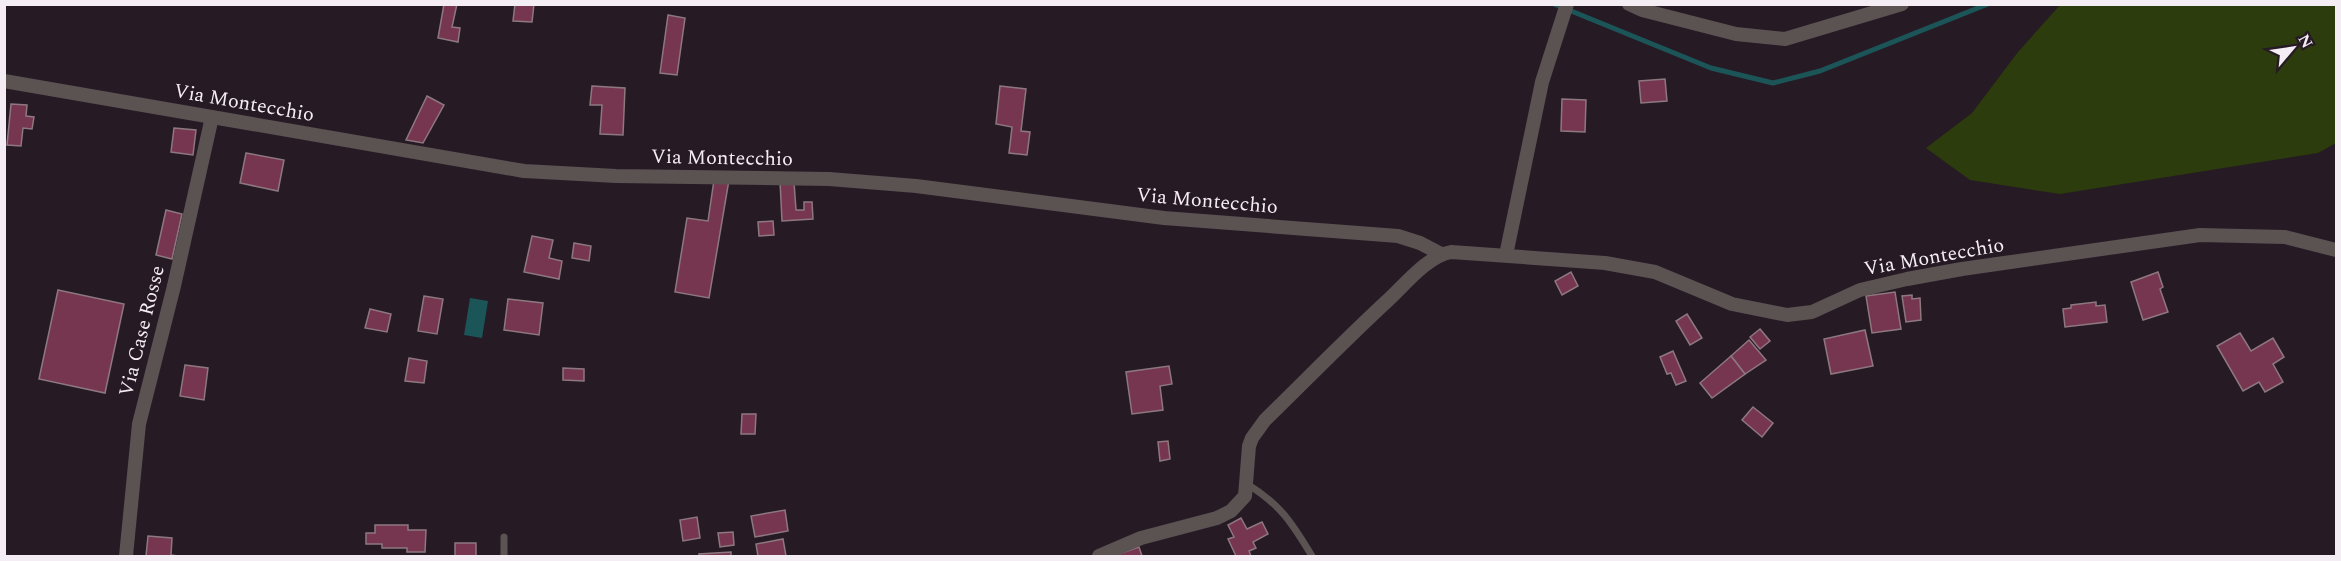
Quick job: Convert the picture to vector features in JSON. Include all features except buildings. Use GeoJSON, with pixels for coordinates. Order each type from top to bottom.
{"type":"FeatureCollection","features":[{"type":"Feature","properties":{"kind":"street"},"geometry":{"type":"LineString","coordinates":[[1506,255],[1538,100],[1554,39],[1567,4]]}},
{"type":"Feature","properties":{"kind":"street"},"geometry":{"type":"LineString","coordinates":[[1629,4],[1642,10],[1736,34],[1785,39],[1902,4]]}},
{"type":"Feature","properties":{"kind":"street","name":"Via Montecchio"},"geometry":{"type":"LineString","coordinates":[[4,81],[524,171],[616,176],[829,179],[916,186],[1164,218],[1398,236],[1420,243],[1440,254],[1451,252],[1605,262],[1655,272],[1732,304],[1787,315],[1812,312],[1860,290],[1907,279],[2200,235],[2286,237],[2337,250]]}},
{"type":"Feature","properties":{"kind":"street","name":"Via Case Rosse"},"geometry":{"type":"LineString","coordinates":[[126,556],[140,424],[212,117]]}},
{"type":"Feature","properties":{"kind":"street"},"geometry":{"type":"LineString","coordinates":[[1100,556],[1141,538],[1217,518],[1231,511],[1245,496],[1249,446],[1265,420],[1368,319],[1440,254]]}},
{"type":"Feature","properties":{"kind":"lane"},"geometry":{"type":"LineString","coordinates":[[1247,484],[1268,497],[1283,512],[1312,556]]}},
{"type":"Feature","properties":{"kind":"lane"},"geometry":{"type":"LineString","coordinates":[[504,537],[504,556]]}},
{"type":"Feature","properties":{"kind":"shaded area"},"geometry":{"type":"Polygon","coordinates":[[[2061,4],[2336,5],[2336,143],[2318,153],[2060,194],[1970,180],[1926,148],[1972,113],[2018,52],[2061,4]]]}},
{"type":"Feature","properties":{"kind":"shaded area"},"geometry":{"type":"Polygon","coordinates":[[[470,298],[488,301],[482,338],[464,335],[470,298]]]}},
{"type":"Feature","properties":{"kind":"waterway"},"geometry":{"type":"LineString","coordinates":[[1554,4],[1711,68],[1773,83],[1820,71],[1988,4]]}}]}
